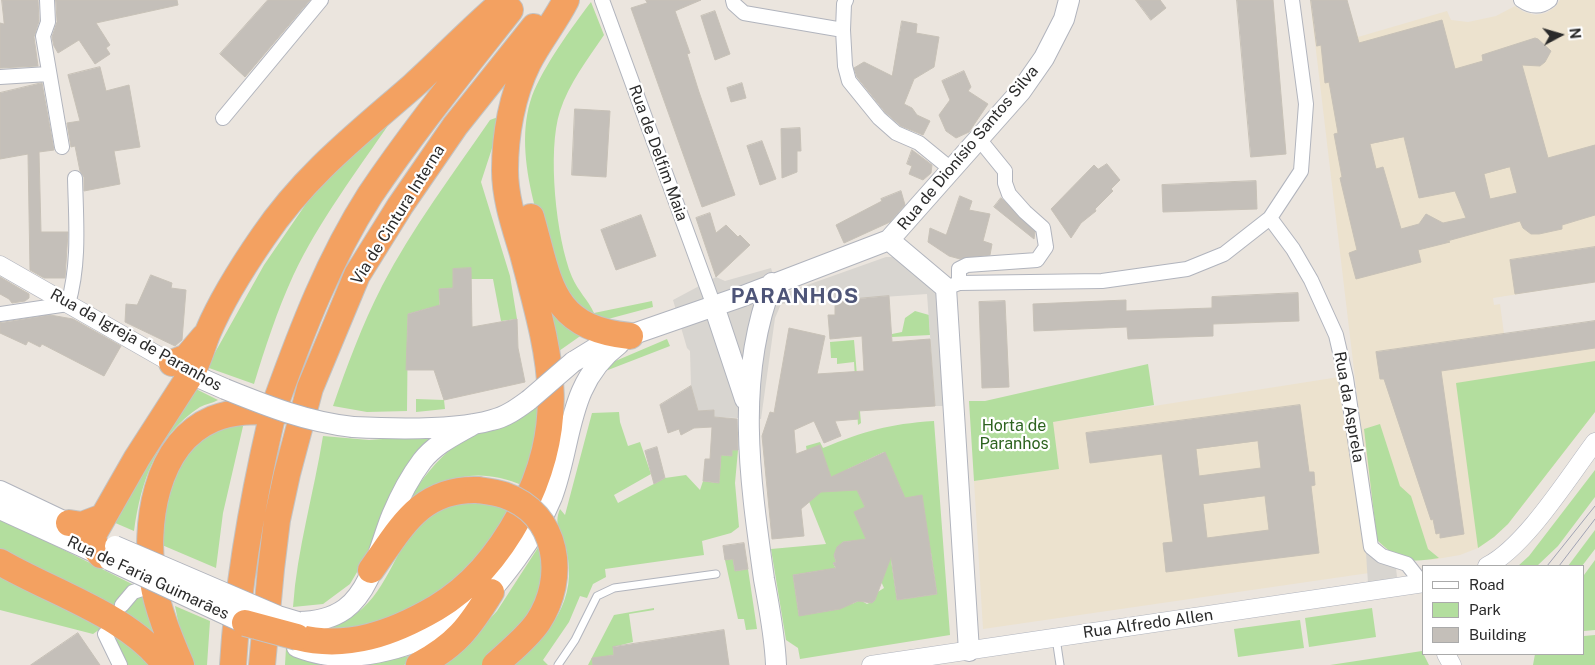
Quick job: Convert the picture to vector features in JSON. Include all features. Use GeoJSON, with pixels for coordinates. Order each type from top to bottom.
{"type":"FeatureCollection","features":[{"type":"Feature","properties":{"kind":"highway"},"geometry":{"type":"LineString","coordinates":[[69,523],[82,525],[104,542],[182,369],[198,363],[207,333],[224,301],[264,236],[306,182],[350,139],[414,85],[478,23],[505,0]]}},
{"type":"Feature","properties":{"kind":"highway","name":"Via de Cintura Interna"},"geometry":{"type":"LineString","coordinates":[[234,665],[245,542],[252,502],[276,411],[313,303],[370,196],[407,142],[518,0]]}},
{"type":"Feature","properties":{"kind":"highway","name":"Via de Cintura Interna"},"geometry":{"type":"LineString","coordinates":[[262,665],[272,559],[287,474],[310,388],[357,275],[400,206],[455,126],[556,0]]}},
{"type":"Feature","properties":{"kind":"highway"},"geometry":{"type":"LineString","coordinates":[[244,623],[331,642],[362,640],[403,626],[448,600],[486,567],[512,530],[534,489],[548,438],[552,385],[535,303],[507,194],[506,146],[511,114],[528,63],[556,20],[566,0]]}},
{"type":"Feature","properties":{"kind":"highway"},"geometry":{"type":"LineString","coordinates":[[511,114],[514,155],[550,284],[560,305],[592,328],[609,334],[630,336]]}},
{"type":"Feature","properties":{"kind":"highway"},"geometry":{"type":"LineString","coordinates":[[181,665],[160,611],[154,585],[150,550],[152,517],[160,483],[173,455],[184,440],[202,425],[213,419],[243,411],[276,411]]}},
{"type":"Feature","properties":{"kind":"highway"},"geometry":{"type":"LineString","coordinates":[[371,570],[402,526],[423,504],[440,494],[460,489],[504,495],[536,516],[549,536],[555,561],[553,591],[543,613],[528,635],[495,665]]}},
{"type":"Feature","properties":{"kind":"highway"},"geometry":{"type":"LineString","coordinates":[[0,562],[39,584],[118,623],[148,645],[165,665]]}},
{"type":"Feature","properties":{"kind":"highway"},"geometry":{"type":"LineString","coordinates":[[418,665],[442,653],[469,628],[491,592]]}},
{"type":"Feature","properties":{"kind":"main road","name":"Rua de Dionísio Santos Silva"},"geometry":{"type":"LineString","coordinates":[[889,240],[1020,91],[1044,58],[1064,19],[1069,0]]}},
{"type":"Feature","properties":{"kind":"main road","name":"Rua da Igreja de Paranhos"},"geometry":{"type":"LineString","coordinates":[[182,369],[276,411],[319,422],[353,427],[392,428],[474,424],[494,420],[514,411],[573,362],[599,346],[714,306],[889,240]]}},
{"type":"Feature","properties":{"kind":"main road"},"geometry":{"type":"LineString","coordinates":[[889,240],[952,285],[969,651]]}},
{"type":"Feature","properties":{"kind":"main road"},"geometry":{"type":"LineString","coordinates":[[772,283],[761,318],[748,407],[750,482],[776,665]]}},
{"type":"Feature","properties":{"kind":"main road"},"geometry":{"type":"LineString","coordinates":[[714,306],[748,407]]}},
{"type":"Feature","properties":{"kind":"main road","name":"Rua de Faria Guimarães"},"geometry":{"type":"LineString","coordinates":[[0,509],[104,542],[278,616],[297,635],[332,655],[367,654],[397,648],[422,639],[454,623],[491,592],[528,543],[546,511],[560,472],[574,408],[586,381],[607,353],[630,336]]}},
{"type":"Feature","properties":{"kind":"main road"},"geometry":{"type":"LineString","coordinates":[[297,635],[345,609],[362,589],[393,513],[418,467],[432,449],[474,424]]}},
{"type":"Feature","properties":{"kind":"main road","name":"Rua de Faria Guimarães"},"geometry":{"type":"LineString","coordinates":[[0,490],[69,523]]}},
{"type":"Feature","properties":{"kind":"main road","name":"Rua de Faria Guimarães"},"geometry":{"type":"LineString","coordinates":[[104,542],[244,623]]}},
{"type":"Feature","properties":{"kind":"street"},"geometry":{"type":"LineString","coordinates":[[47,0],[48,22],[43,36],[62,147]]}},
{"type":"Feature","properties":{"kind":"street"},"geometry":{"type":"LineString","coordinates":[[223,118],[321,0]]}},
{"type":"Feature","properties":{"kind":"street","name":"Rua de Delfim Maia"},"geometry":{"type":"LineString","coordinates":[[602,0],[714,306]]}},
{"type":"Feature","properties":{"kind":"street"},"geometry":{"type":"LineString","coordinates":[[734,0],[734,4],[744,13],[843,30]]}},
{"type":"Feature","properties":{"kind":"street"},"geometry":{"type":"LineString","coordinates":[[846,0],[844,4],[843,30],[845,66],[849,81],[879,118],[896,133],[919,143],[952,170]]}},
{"type":"Feature","properties":{"kind":"street"},"geometry":{"type":"LineString","coordinates":[[979,139],[1005,170],[1005,182],[1009,194],[1024,212],[1043,228],[1046,247],[1037,260],[967,265],[960,268],[952,285],[1102,281],[1187,269],[1224,254],[1270,218],[1302,171],[1306,104],[1292,0]]}},
{"type":"Feature","properties":{"kind":"street"},"geometry":{"type":"LineString","coordinates":[[1521,0],[1533,6],[1539,6],[1550,0]]}},
{"type":"Feature","properties":{"kind":"street"},"geometry":{"type":"LineString","coordinates":[[0,76],[48,74]]}},
{"type":"Feature","properties":{"kind":"street"},"geometry":{"type":"LineString","coordinates":[[0,314],[68,304],[75,274],[74,178]]}},
{"type":"Feature","properties":{"kind":"street","name":"Rua da Asprela"},"geometry":{"type":"LineString","coordinates":[[1270,218],[1293,249],[1311,280],[1336,335],[1346,378],[1371,547],[1382,556],[1407,564],[1422,584]]}},
{"type":"Feature","properties":{"kind":"street","name":"Rua da Igreja de Paranhos"},"geometry":{"type":"LineString","coordinates":[[0,265],[182,369]]}},
{"type":"Feature","properties":{"kind":"street"},"geometry":{"type":"LineString","coordinates":[[1488,565],[1507,552],[1522,538],[1595,442]]}},
{"type":"Feature","properties":{"kind":"street"},"geometry":{"type":"LineString","coordinates":[[122,605],[133,592],[154,585]]}},
{"type":"Feature","properties":{"kind":"street","name":"Rua Alfredo Allen"},"geometry":{"type":"LineString","coordinates":[[871,665],[1422,585]]}},
{"type":"Feature","properties":{"kind":"street"},"geometry":{"type":"LineString","coordinates":[[105,634],[120,665]]}},
{"type":"Feature","properties":{"kind":"lane"},"geometry":{"type":"LineString","coordinates":[[558,665],[575,640],[590,605],[601,592],[614,588],[716,574]]}},
{"type":"Feature","properties":{"kind":"lane"},"geometry":{"type":"LineString","coordinates":[[1056,638],[1060,665]]}},
{"type":"Feature","properties":{"kind":"shaded area"},"geometry":{"type":"Polygon","coordinates":[[[1310,0],[1347,0],[1358,37],[1447,11],[1451,20],[1468,22],[1496,16],[1515,6],[1524,12],[1535,15],[1546,13],[1555,7],[1560,0],[1595,0],[1595,282],[1493,298],[1494,305],[1500,304],[1504,334],[1595,321],[1595,412],[1508,524],[1478,548],[1460,555],[1431,560],[1389,551],[1377,540],[1373,530],[1310,0]]]}},
{"type":"Feature","properties":{"kind":"shaded area"},"geometry":{"type":"Polygon","coordinates":[[[886,257],[894,257],[936,289],[944,406],[935,406],[927,294],[781,304],[775,318],[761,419],[714,417],[713,410],[698,411],[691,386],[690,351],[687,348],[673,300],[716,277],[725,281],[771,268],[779,295],[886,257]]]}},
{"type":"Feature","properties":{"kind":"shaded area"},"geometry":{"type":"Polygon","coordinates":[[[1339,377],[1369,573],[983,629],[974,481],[1058,469],[1052,422],[1339,377]]]}},
{"type":"Feature","properties":{"kind":"shaded area"},"geometry":{"type":"Polygon","coordinates":[[[1366,553],[1396,568],[1397,577],[1368,583],[1366,553]]]}},
{"type":"Feature","properties":{"kind":"green space"},"geometry":{"type":"Polygon","coordinates":[[[591,2],[604,35],[574,81],[560,111],[554,148],[555,194],[566,260],[574,282],[594,313],[652,301],[653,307],[608,319],[594,317],[565,301],[533,199],[525,146],[526,120],[537,85],[558,48],[591,2]]]}},
{"type":"Feature","properties":{"kind":"green space"},"geometry":{"type":"Polygon","coordinates":[[[498,117],[498,130],[481,182],[510,276],[517,319],[501,321],[493,279],[471,279],[453,288],[439,289],[440,311],[429,308],[408,314],[407,411],[367,412],[333,406],[361,331],[394,264],[433,202],[490,120],[498,117]]]}},
{"type":"Feature","properties":{"kind":"green space"},"geometry":{"type":"Polygon","coordinates":[[[391,121],[339,197],[303,256],[282,303],[254,384],[209,368],[208,365],[264,265],[310,198],[335,165],[391,121]]]}},
{"type":"Feature","properties":{"kind":"green space"},"geometry":{"type":"Polygon","coordinates":[[[524,208],[586,332],[559,351],[524,208]]]}},
{"type":"Feature","properties":{"kind":"green space"},"geometry":{"type":"Polygon","coordinates":[[[915,311],[929,315],[930,335],[892,337],[892,334],[902,332],[905,318],[915,311]]]}},
{"type":"Feature","properties":{"kind":"green space"},"geometry":{"type":"Polygon","coordinates":[[[667,339],[670,346],[608,370],[606,365],[667,339]]]}},
{"type":"Feature","properties":{"kind":"green space"},"geometry":{"type":"Polygon","coordinates":[[[854,340],[861,423],[858,425],[854,362],[837,364],[837,358],[831,358],[830,342],[854,340]]]}},
{"type":"Feature","properties":{"kind":"green space"},"geometry":{"type":"Polygon","coordinates":[[[1595,361],[1595,412],[1508,524],[1478,548],[1456,383],[1595,361]]]}},
{"type":"Feature","properties":{"kind":"green space","name":"Horta de Paranhos"},"geometry":{"type":"Polygon","coordinates":[[[1148,364],[1154,405],[1053,422],[1059,469],[974,481],[969,401],[985,401],[1148,364]]]}},
{"type":"Feature","properties":{"kind":"green space"},"geometry":{"type":"Polygon","coordinates":[[[192,387],[218,400],[200,407],[185,419],[162,446],[146,477],[134,531],[113,522],[192,387]]]}},
{"type":"Feature","properties":{"kind":"green space"},"geometry":{"type":"Polygon","coordinates":[[[416,399],[444,400],[445,409],[416,412],[416,399]]]}},
{"type":"Feature","properties":{"kind":"green space"},"geometry":{"type":"Polygon","coordinates":[[[543,402],[524,486],[491,476],[462,477],[434,487],[405,505],[436,464],[459,443],[543,402]]]}},
{"type":"Feature","properties":{"kind":"green space"},"geometry":{"type":"Polygon","coordinates":[[[619,412],[620,422],[628,446],[640,442],[651,474],[614,495],[618,503],[665,478],[686,475],[700,490],[703,481],[719,483],[721,455],[732,456],[732,450],[738,450],[735,483],[739,527],[731,533],[702,541],[704,555],[605,569],[606,577],[593,584],[587,598],[580,596],[569,622],[543,660],[548,665],[512,665],[549,629],[558,615],[564,600],[568,584],[569,567],[566,549],[557,520],[560,509],[565,515],[592,413],[619,412]]]}},
{"type":"Feature","properties":{"kind":"green space"},"geometry":{"type":"Polygon","coordinates":[[[934,421],[950,635],[800,659],[798,648],[786,640],[771,549],[826,544],[804,489],[809,465],[806,446],[820,442],[823,448],[877,429],[934,421]],[[884,452],[848,469],[865,506],[901,490],[884,452]],[[851,541],[843,542],[834,555],[836,562],[833,563],[852,604],[860,600],[867,604],[875,600],[876,593],[884,588],[866,548],[851,541]],[[931,553],[891,560],[897,600],[937,594],[931,553]],[[833,569],[793,575],[799,615],[839,609],[833,569]]]}},
{"type":"Feature","properties":{"kind":"green space"},"geometry":{"type":"Polygon","coordinates":[[[244,422],[223,513],[216,568],[162,545],[166,513],[175,479],[192,449],[218,429],[244,422]]]}},
{"type":"Feature","properties":{"kind":"green space"},"geometry":{"type":"Polygon","coordinates":[[[1380,424],[1400,486],[1411,496],[1428,549],[1439,558],[1405,559],[1392,553],[1377,540],[1364,429],[1380,424]]]}},
{"type":"Feature","properties":{"kind":"green space"},"geometry":{"type":"Polygon","coordinates":[[[438,435],[350,584],[323,604],[293,607],[298,564],[323,436],[369,440],[438,435]]]}},
{"type":"Feature","properties":{"kind":"green space"},"geometry":{"type":"Polygon","coordinates":[[[1595,470],[1595,497],[1558,546],[1538,565],[1519,565],[1529,556],[1595,470]]]}},
{"type":"Feature","properties":{"kind":"green space"},"geometry":{"type":"Polygon","coordinates":[[[476,498],[512,511],[471,571],[389,624],[310,631],[346,619],[357,613],[368,603],[385,579],[415,526],[425,515],[441,507],[476,498]]]}},
{"type":"Feature","properties":{"kind":"green space"},"geometry":{"type":"Polygon","coordinates":[[[0,518],[134,585],[119,598],[135,596],[146,591],[160,641],[0,550],[0,518]]]}},
{"type":"Feature","properties":{"kind":"green space"},"geometry":{"type":"Polygon","coordinates":[[[1595,530],[1595,549],[1583,565],[1569,565],[1595,530]]]}},
{"type":"Feature","properties":{"kind":"green space"},"geometry":{"type":"Polygon","coordinates":[[[541,543],[542,599],[484,665],[438,665],[477,633],[497,611],[541,543]]]}},
{"type":"Feature","properties":{"kind":"green space"},"geometry":{"type":"Polygon","coordinates":[[[733,559],[735,571],[748,569],[757,629],[746,630],[744,619],[738,619],[725,560],[733,559]]]}},
{"type":"Feature","properties":{"kind":"green space"},"geometry":{"type":"Polygon","coordinates":[[[1595,560],[1595,630],[1585,631],[1585,574],[1595,560]]]}},
{"type":"Feature","properties":{"kind":"green space"},"geometry":{"type":"Polygon","coordinates":[[[0,574],[118,633],[155,665],[127,665],[112,636],[100,629],[93,634],[0,610],[0,574]]]}},
{"type":"Feature","properties":{"kind":"green space"},"geometry":{"type":"Polygon","coordinates":[[[175,606],[210,621],[207,665],[194,665],[179,626],[175,606]]]}},
{"type":"Feature","properties":{"kind":"green space"},"geometry":{"type":"Polygon","coordinates":[[[654,608],[654,610],[629,614],[633,642],[613,647],[614,655],[608,656],[609,665],[588,665],[614,615],[654,608]]]}},
{"type":"Feature","properties":{"kind":"green space"},"geometry":{"type":"Polygon","coordinates":[[[1372,608],[1376,637],[1309,647],[1305,618],[1372,608]]]}},
{"type":"Feature","properties":{"kind":"green space"},"geometry":{"type":"Polygon","coordinates":[[[1300,620],[1304,648],[1238,657],[1234,629],[1300,620]]]}},
{"type":"Feature","properties":{"kind":"green space"},"geometry":{"type":"Polygon","coordinates":[[[1595,635],[1595,665],[1533,665],[1535,655],[1585,655],[1585,636],[1595,635]]]}},
{"type":"Feature","properties":{"kind":"green space"},"geometry":{"type":"Polygon","coordinates":[[[286,648],[313,659],[392,659],[426,653],[404,665],[285,665],[286,648]]]}},
{"type":"Feature","properties":{"kind":"green space"},"geometry":{"type":"Polygon","coordinates":[[[1422,651],[1422,655],[1424,655],[1429,665],[1330,665],[1422,651]]]}},
{"type":"Feature","properties":{"kind":"building"},"geometry":{"type":"Polygon","coordinates":[[[2,0],[38,0],[39,21],[34,37],[38,66],[0,68],[0,23],[4,24],[2,0]]]}},
{"type":"Feature","properties":{"kind":"building"},"geometry":{"type":"Polygon","coordinates":[[[56,0],[177,0],[178,5],[96,23],[110,45],[106,48],[110,54],[95,64],[79,40],[58,53],[52,37],[57,22],[56,0]]]}},
{"type":"Feature","properties":{"kind":"building"},"geometry":{"type":"Polygon","coordinates":[[[268,0],[310,0],[245,77],[220,54],[268,0]]]}},
{"type":"Feature","properties":{"kind":"building"},"geometry":{"type":"Polygon","coordinates":[[[646,0],[701,0],[675,11],[690,53],[687,54],[699,92],[735,195],[702,207],[631,8],[647,3],[646,0]]]}},
{"type":"Feature","properties":{"kind":"building"},"geometry":{"type":"Polygon","coordinates":[[[1136,0],[1160,0],[1166,8],[1151,20],[1136,0]]]}},
{"type":"Feature","properties":{"kind":"building"},"geometry":{"type":"Polygon","coordinates":[[[1237,0],[1273,0],[1286,154],[1251,157],[1237,0]]]}},
{"type":"Feature","properties":{"kind":"building"},"geometry":{"type":"Polygon","coordinates":[[[1311,0],[1347,0],[1359,43],[1442,20],[1455,69],[1483,61],[1482,55],[1535,38],[1538,39],[1551,51],[1545,62],[1540,66],[1522,65],[1548,158],[1595,145],[1595,215],[1562,225],[1562,229],[1539,234],[1531,234],[1523,228],[1520,221],[1418,250],[1421,262],[1356,279],[1349,253],[1357,250],[1340,178],[1342,177],[1334,134],[1338,133],[1329,82],[1325,83],[1321,45],[1317,46],[1311,0]],[[1404,137],[1370,144],[1376,169],[1383,167],[1401,229],[1419,224],[1426,214],[1443,223],[1466,218],[1455,191],[1419,198],[1404,137]],[[1510,167],[1484,174],[1490,199],[1517,193],[1510,167]]]}},
{"type":"Feature","properties":{"kind":"building"},"geometry":{"type":"Polygon","coordinates":[[[715,11],[730,54],[715,60],[701,16],[715,11]]]}},
{"type":"Feature","properties":{"kind":"building"},"geometry":{"type":"Polygon","coordinates":[[[902,21],[917,24],[916,33],[939,37],[934,67],[914,79],[904,104],[912,108],[917,115],[930,121],[923,135],[901,126],[885,112],[857,77],[854,68],[864,62],[892,76],[902,21]]]}},
{"type":"Feature","properties":{"kind":"building"},"geometry":{"type":"Polygon","coordinates":[[[100,67],[106,91],[129,85],[140,147],[114,151],[120,184],[84,191],[84,177],[80,171],[75,146],[71,147],[67,123],[80,121],[68,75],[100,67]]]}},
{"type":"Feature","properties":{"kind":"building"},"geometry":{"type":"Polygon","coordinates":[[[964,71],[971,87],[968,91],[988,104],[969,132],[956,138],[946,131],[939,115],[950,100],[942,81],[964,71]]]}},
{"type":"Feature","properties":{"kind":"building"},"geometry":{"type":"Polygon","coordinates":[[[42,83],[54,150],[39,152],[41,232],[68,232],[65,278],[44,278],[30,270],[28,154],[0,159],[0,93],[42,83]]]}},
{"type":"Feature","properties":{"kind":"building"},"geometry":{"type":"Polygon","coordinates":[[[742,83],[746,98],[731,102],[727,88],[742,83]]]}},
{"type":"Feature","properties":{"kind":"building"},"geometry":{"type":"Polygon","coordinates":[[[575,109],[610,111],[606,177],[572,175],[575,109]]]}},
{"type":"Feature","properties":{"kind":"building"},"geometry":{"type":"Polygon","coordinates":[[[800,128],[801,151],[797,151],[797,172],[782,178],[781,129],[800,128]]]}},
{"type":"Feature","properties":{"kind":"building"},"geometry":{"type":"Polygon","coordinates":[[[762,141],[776,179],[760,185],[747,146],[762,141]]]}},
{"type":"Feature","properties":{"kind":"building"},"geometry":{"type":"Polygon","coordinates":[[[912,150],[932,165],[931,173],[923,180],[909,174],[912,166],[907,164],[912,150]]]}},
{"type":"Feature","properties":{"kind":"building"},"geometry":{"type":"Polygon","coordinates":[[[1107,164],[1120,180],[1111,189],[1113,191],[1095,209],[1096,211],[1081,223],[1071,238],[1051,209],[1094,165],[1098,169],[1107,164]]]}},
{"type":"Feature","properties":{"kind":"building"},"geometry":{"type":"Polygon","coordinates":[[[1256,181],[1257,209],[1163,212],[1162,185],[1256,181]]]}},
{"type":"Feature","properties":{"kind":"building"},"geometry":{"type":"Polygon","coordinates":[[[901,191],[905,205],[890,222],[844,243],[836,225],[882,201],[881,199],[901,191]]]}},
{"type":"Feature","properties":{"kind":"building"},"geometry":{"type":"Polygon","coordinates":[[[960,196],[972,201],[969,210],[990,214],[983,241],[992,244],[990,255],[960,259],[949,256],[928,242],[930,228],[946,235],[960,196]]]}},
{"type":"Feature","properties":{"kind":"building"},"geometry":{"type":"Polygon","coordinates":[[[1001,198],[1035,232],[1034,239],[994,207],[1001,198]]]}},
{"type":"Feature","properties":{"kind":"building"},"geometry":{"type":"Polygon","coordinates":[[[710,213],[716,233],[726,225],[738,237],[740,235],[750,245],[716,277],[696,218],[710,213]]]}},
{"type":"Feature","properties":{"kind":"building"},"geometry":{"type":"Polygon","coordinates":[[[641,215],[656,256],[616,270],[601,230],[641,215]]]}},
{"type":"Feature","properties":{"kind":"building"},"geometry":{"type":"Polygon","coordinates":[[[1595,247],[1595,282],[1515,294],[1510,260],[1595,247]]]}},
{"type":"Feature","properties":{"kind":"building"},"geometry":{"type":"Polygon","coordinates":[[[471,268],[472,327],[517,319],[518,348],[525,382],[444,400],[434,370],[406,370],[408,314],[440,305],[439,289],[453,288],[453,269],[471,268]]]}},
{"type":"Feature","properties":{"kind":"building"},"geometry":{"type":"Polygon","coordinates":[[[151,275],[172,283],[171,288],[186,290],[182,340],[175,346],[125,322],[126,304],[137,305],[151,275]]]}},
{"type":"Feature","properties":{"kind":"building"},"geometry":{"type":"Polygon","coordinates":[[[0,277],[29,294],[29,298],[25,301],[12,303],[0,294],[0,277]]]}},
{"type":"Feature","properties":{"kind":"building"},"geometry":{"type":"Polygon","coordinates":[[[1298,293],[1299,321],[1213,324],[1213,336],[1128,339],[1127,327],[1034,331],[1033,304],[1126,300],[1126,311],[1212,308],[1212,297],[1298,293]]]}},
{"type":"Feature","properties":{"kind":"building"},"geometry":{"type":"Polygon","coordinates":[[[889,296],[892,342],[930,339],[935,406],[858,411],[859,419],[835,421],[841,436],[824,443],[814,421],[794,430],[796,454],[820,445],[831,477],[885,452],[905,498],[922,495],[937,594],[897,600],[891,557],[875,600],[872,603],[858,601],[840,609],[799,616],[793,575],[836,568],[833,563],[836,562],[834,555],[837,547],[843,542],[866,539],[854,512],[865,507],[857,490],[821,492],[801,509],[804,536],[772,539],[762,436],[770,412],[774,413],[789,328],[825,336],[817,374],[864,371],[862,336],[830,339],[828,315],[835,315],[835,301],[889,296]]]}},
{"type":"Feature","properties":{"kind":"building"},"geometry":{"type":"Polygon","coordinates":[[[1005,301],[1009,387],[982,388],[979,302],[1005,301]]]}},
{"type":"Feature","properties":{"kind":"building"},"geometry":{"type":"Polygon","coordinates":[[[50,315],[73,319],[121,346],[104,376],[42,344],[40,347],[28,341],[26,345],[0,333],[0,323],[50,315]]]}},
{"type":"Feature","properties":{"kind":"building"},"geometry":{"type":"Polygon","coordinates":[[[1595,321],[1595,348],[1441,371],[1464,534],[1440,538],[1440,533],[1436,534],[1433,519],[1431,520],[1384,379],[1380,379],[1376,352],[1595,321]]]}},
{"type":"Feature","properties":{"kind":"building"},"geometry":{"type":"Polygon","coordinates":[[[691,386],[698,411],[714,410],[714,417],[737,419],[738,450],[732,450],[732,456],[721,455],[719,483],[703,481],[705,459],[710,459],[712,427],[694,428],[681,435],[679,429],[668,433],[660,405],[691,386]]]}},
{"type":"Feature","properties":{"kind":"building"},"geometry":{"type":"Polygon","coordinates":[[[1300,405],[1309,472],[1314,472],[1315,485],[1311,486],[1319,553],[1166,572],[1163,543],[1173,542],[1162,454],[1090,463],[1086,433],[1300,405]],[[1258,441],[1196,449],[1199,476],[1261,468],[1258,441]],[[1265,496],[1203,504],[1207,538],[1269,530],[1265,496]]]}},
{"type":"Feature","properties":{"kind":"building"},"geometry":{"type":"Polygon","coordinates":[[[657,447],[665,478],[654,484],[645,451],[657,447]]]}},
{"type":"Feature","properties":{"kind":"building"},"geometry":{"type":"Polygon","coordinates":[[[744,543],[748,569],[735,571],[733,559],[725,560],[723,546],[744,543]]]}},
{"type":"Feature","properties":{"kind":"building"},"geometry":{"type":"Polygon","coordinates":[[[724,630],[729,665],[593,665],[592,658],[614,655],[613,647],[724,630]]]}},
{"type":"Feature","properties":{"kind":"building"},"geometry":{"type":"Polygon","coordinates":[[[78,633],[100,665],[31,665],[78,633]]]}},
{"type":"Feature","properties":{"kind":"tram line"},"geometry":{"type":"LineString","coordinates":[[1548,565],[1595,506]]}},
{"type":"Feature","properties":{"kind":"tram line"},"geometry":{"type":"LineString","coordinates":[[1560,565],[1595,519]]}},
{"type":"Feature","properties":{"kind":"district","name":"PARANHOS"},"geometry":{"type":"Point","coordinates":[795,297]}}]}
